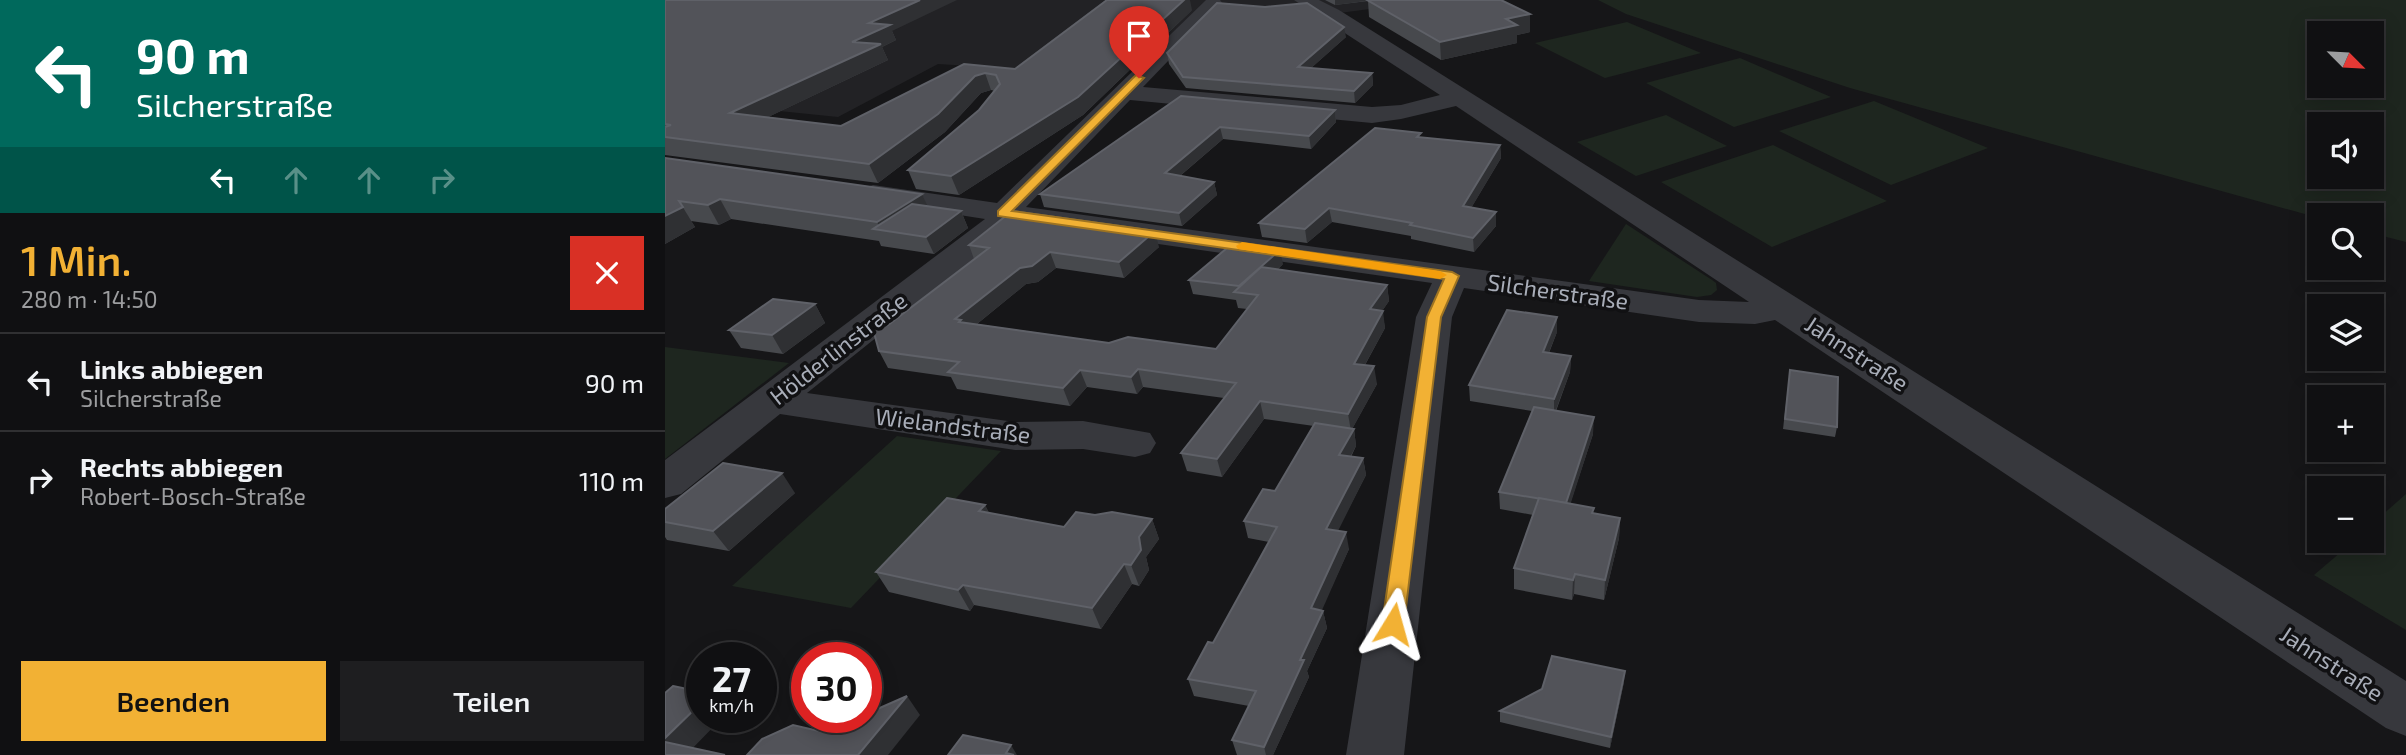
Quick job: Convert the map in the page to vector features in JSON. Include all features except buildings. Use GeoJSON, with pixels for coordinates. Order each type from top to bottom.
{"type":"FeatureCollection","features":[{"type":"Feature","properties":{"kind":"street","name":"Hölderlinstraße"},"geometry":{"type":"LineString","coordinates":[[665,483],[1007,214],[1211,3]]}},
{"type":"Feature","properties":{"kind":"street","name":"Jahnstraße"},"geometry":{"type":"LineString","coordinates":[[1319,7],[2406,711]]}},
{"type":"Feature","properties":{"kind":"street"},"geometry":{"type":"LineString","coordinates":[[1125,92],[1372,115],[1401,113],[1460,98]]}},
{"type":"Feature","properties":{"kind":"street"},"geometry":{"type":"LineString","coordinates":[[885,196],[911,176]]}},
{"type":"Feature","properties":{"kind":"street","name":"Silcherstraße"},"geometry":{"type":"LineString","coordinates":[[844,190],[1719,313],[1755,313],[1786,307]]}},
{"type":"Feature","properties":{"kind":"street"},"geometry":{"type":"LineString","coordinates":[[1375,755],[1434,317],[1452,276]]}},
{"type":"Feature","properties":{"kind":"street","name":"Wielandstraße"},"geometry":{"type":"LineString","coordinates":[[771,400],[1015,436],[1083,435],[1135,443]]}},
{"type":"Feature","properties":{"kind":"shaded area"},"geometry":{"type":"Polygon","coordinates":[[[814,0],[1438,0],[1332,14],[1166,49],[1064,48],[1036,70],[938,64],[838,117],[760,109],[814,0]]]}},
{"type":"Feature","properties":{"kind":"shaded area"},"geometry":{"type":"Polygon","coordinates":[[[1598,0],[2406,0],[2406,242],[2384,236],[2384,203],[2307,203],[2307,215],[1850,88],[1626,14],[1598,0]]]}},
{"type":"Feature","properties":{"kind":"shaded area"},"geometry":{"type":"Polygon","coordinates":[[[1627,22],[1701,53],[1605,78],[1535,43],[1627,22]]]}},
{"type":"Feature","properties":{"kind":"shaded area"},"geometry":{"type":"Polygon","coordinates":[[[1740,58],[1831,97],[1734,127],[1646,83],[1740,58]]]}},
{"type":"Feature","properties":{"kind":"shaded area"},"geometry":{"type":"Polygon","coordinates":[[[1874,101],[1988,148],[1891,185],[1779,131],[1874,101]]]}},
{"type":"Feature","properties":{"kind":"shaded area"},"geometry":{"type":"Polygon","coordinates":[[[1666,115],[1727,146],[1636,176],[1577,142],[1666,115]]]}},
{"type":"Feature","properties":{"kind":"shaded area"},"geometry":{"type":"Polygon","coordinates":[[[1773,145],[1887,201],[1772,247],[1661,182],[1773,145]]]}},
{"type":"Feature","properties":{"kind":"shaded area"},"geometry":{"type":"Polygon","coordinates":[[[1626,224],[1712,280],[1716,283],[1717,290],[1711,295],[1697,297],[1589,281],[1626,224]]]}},
{"type":"Feature","properties":{"kind":"shaded area"},"geometry":{"type":"Polygon","coordinates":[[[665,347],[789,363],[665,459],[665,347]]]}},
{"type":"Feature","properties":{"kind":"shaded area"},"geometry":{"type":"Polygon","coordinates":[[[897,436],[1001,451],[851,608],[732,586],[897,436]]]}},
{"type":"Feature","properties":{"kind":"shaded area"},"geometry":{"type":"Polygon","coordinates":[[[2406,494],[2406,630],[2314,575],[2340,553],[2384,553],[2384,513],[2406,494]]]}},
{"type":"Feature","properties":{"kind":"slow traffic"},"geometry":{"type":"LineString","coordinates":[[1242,246],[1440,275]]}},
{"type":"Feature","properties":{"kind":"route"},"geometry":{"type":"LineString","coordinates":[[1139,78],[1003,213],[1452,276],[1434,317],[1393,624]]}}]}
